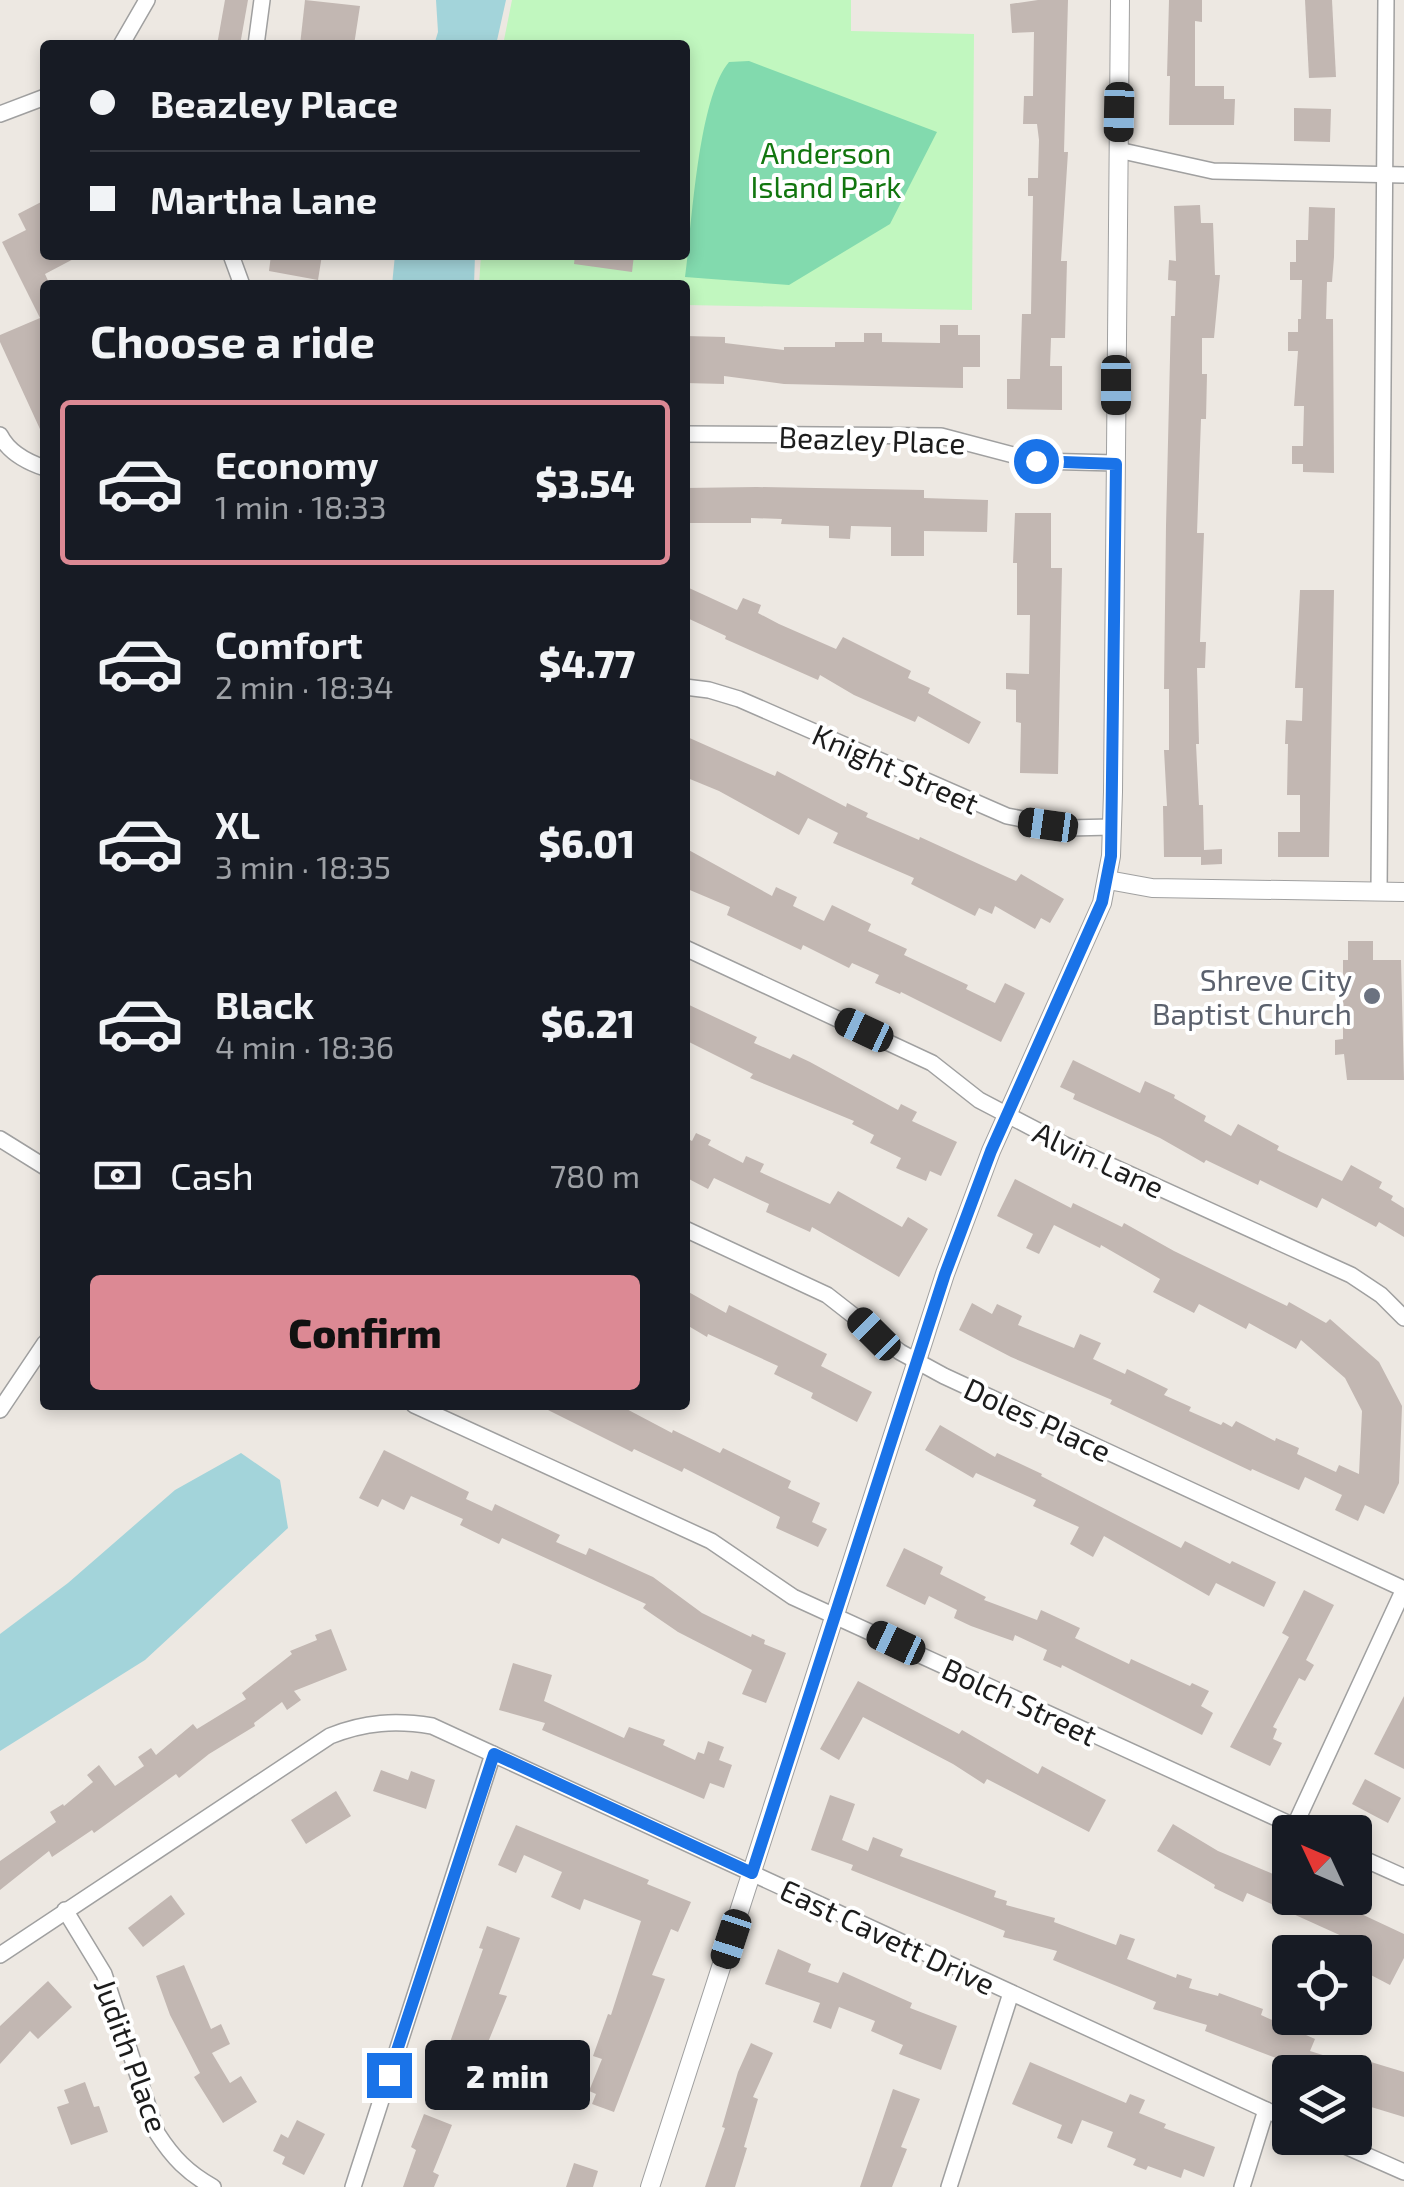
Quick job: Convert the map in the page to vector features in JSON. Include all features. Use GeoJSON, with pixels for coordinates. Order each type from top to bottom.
{"type":"FeatureCollection","features":[{"type":"Feature","properties":{"kind":"street"},"geometry":{"type":"LineString","coordinates":[[124,40],[147,0]]}},
{"type":"Feature","properties":{"kind":"street"},"geometry":{"type":"LineString","coordinates":[[257,40],[262,0]]}},
{"type":"Feature","properties":{"kind":"street"},"geometry":{"type":"LineString","coordinates":[[650,2187],[945,1274],[1007,1115],[1102,902],[1108,880],[1112,828],[1120,0]]}},
{"type":"Feature","properties":{"kind":"street"},"geometry":{"type":"LineString","coordinates":[[1379,892],[1386,0]]}},
{"type":"Feature","properties":{"kind":"street"},"geometry":{"type":"LineString","coordinates":[[0,114],[40,99]]}},
{"type":"Feature","properties":{"kind":"street"},"geometry":{"type":"LineString","coordinates":[[1118,150],[1214,171],[1404,175]]}},
{"type":"Feature","properties":{"kind":"street","name":"Beazley Place"},"geometry":{"type":"LineString","coordinates":[[690,434],[940,436],[1036,461],[1116,464]]}},
{"type":"Feature","properties":{"kind":"street"},"geometry":{"type":"LineString","coordinates":[[0,436],[27,462],[40,466]]}},
{"type":"Feature","properties":{"kind":"street","name":"Knight Street"},"geometry":{"type":"LineString","coordinates":[[690,688],[739,699],[1007,816],[1068,828],[1112,828]]}},
{"type":"Feature","properties":{"kind":"street"},"geometry":{"type":"LineString","coordinates":[[1108,880],[1152,888],[1404,892]]}},
{"type":"Feature","properties":{"kind":"street","name":"Alvin Lane"},"geometry":{"type":"LineString","coordinates":[[690,950],[932,1062],[979,1100],[1063,1144],[1351,1275],[1381,1295],[1404,1318]]}},
{"type":"Feature","properties":{"kind":"street"},"geometry":{"type":"LineString","coordinates":[[0,1138],[40,1164]]}},
{"type":"Feature","properties":{"kind":"street","name":"Doles Place"},"geometry":{"type":"LineString","coordinates":[[690,1231],[827,1295],[850,1310],[874,1334],[917,1362],[1404,1589]]}},
{"type":"Feature","properties":{"kind":"street"},"geometry":{"type":"LineString","coordinates":[[0,1410],[40,1350]]}},
{"type":"Feature","properties":{"kind":"street","name":"Bolch Street"},"geometry":{"type":"LineString","coordinates":[[425,1410],[711,1541],[793,1597],[1272,1817]]}},
{"type":"Feature","properties":{"kind":"street"},"geometry":{"type":"LineString","coordinates":[[1307,1815],[1404,1589]]}},
{"type":"Feature","properties":{"kind":"street","name":"East Cavett Drive"},"geometry":{"type":"LineString","coordinates":[[0,1955],[345,1730],[375,1722],[406,1721],[432,1726],[494,1754],[1272,2113]]}},
{"type":"Feature","properties":{"kind":"street"},"geometry":{"type":"LineString","coordinates":[[353,2187],[494,1754]]}},
{"type":"Feature","properties":{"kind":"street"},"geometry":{"type":"LineString","coordinates":[[1372,1863],[1404,1878]]}},
{"type":"Feature","properties":{"kind":"street","name":"Judith Place"},"geometry":{"type":"LineString","coordinates":[[65,1910],[104,1974],[157,2134],[181,2165],[213,2187]]}},
{"type":"Feature","properties":{"kind":"street"},"geometry":{"type":"LineString","coordinates":[[949,2187],[1011,1993]]}},
{"type":"Feature","properties":{"kind":"street"},"geometry":{"type":"LineString","coordinates":[[1242,2187],[1266,2110]]}},
{"type":"Feature","properties":{"kind":"street"},"geometry":{"type":"LineString","coordinates":[[1366,2155],[1404,2172]]}},
{"type":"Feature","properties":{"kind":"green space","name":"Anderson Island Park"},"geometry":{"type":"Polygon","coordinates":[[[512,0],[851,0],[851,31],[974,34],[972,310],[690,305],[690,280],[479,280],[481,260],[690,260],[690,40],[504,40],[512,0]]]}},
{"type":"Feature","properties":{"kind":"green space"},"geometry":{"type":"Polygon","coordinates":[[[749,61],[937,132],[890,224],[789,285],[685,277],[703,132],[718,79],[729,62],[749,61]]]}},
{"type":"Feature","properties":{"kind":"water"},"geometry":{"type":"Polygon","coordinates":[[[436,0],[506,0],[497,40],[436,40],[436,0]]]}},
{"type":"Feature","properties":{"kind":"water"},"geometry":{"type":"Polygon","coordinates":[[[394,260],[475,260],[474,280],[392,280],[394,260]]]}},
{"type":"Feature","properties":{"kind":"water"},"geometry":{"type":"Polygon","coordinates":[[[241,1453],[280,1480],[288,1528],[145,1660],[0,1751],[0,1634],[68,1583],[175,1490],[241,1453]]]}},
{"type":"Feature","properties":{"kind":"building"},"geometry":{"type":"Polygon","coordinates":[[[225,0],[248,0],[241,40],[218,40],[225,0]]]}},
{"type":"Feature","properties":{"kind":"building"},"geometry":{"type":"Polygon","coordinates":[[[305,0],[360,6],[355,40],[301,40],[305,0]]]}},
{"type":"Feature","properties":{"kind":"building"},"geometry":{"type":"Polygon","coordinates":[[[1068,0],[1064,152],[1068,152],[1061,261],[1067,261],[1065,338],[1051,338],[1050,366],[1062,366],[1062,410],[1007,409],[1007,379],[1020,379],[1022,314],[1031,314],[1033,196],[1028,196],[1028,178],[1038,178],[1039,140],[1037,124],[1023,124],[1024,96],[1033,96],[1034,32],[1012,33],[1010,4],[1068,0]]]}},
{"type":"Feature","properties":{"kind":"building"},"geometry":{"type":"Polygon","coordinates":[[[1169,0],[1202,0],[1202,22],[1195,21],[1195,86],[1224,86],[1224,99],[1235,99],[1234,125],[1169,125],[1169,0]]]}},
{"type":"Feature","properties":{"kind":"building"},"geometry":{"type":"Polygon","coordinates":[[[1305,0],[1332,0],[1336,77],[1309,78],[1305,0]]]}},
{"type":"Feature","properties":{"kind":"building"},"geometry":{"type":"Polygon","coordinates":[[[1294,108],[1331,109],[1330,142],[1294,141],[1294,108]]]}},
{"type":"Feature","properties":{"kind":"building"},"geometry":{"type":"Polygon","coordinates":[[[40,203],[40,260],[72,260],[45,274],[48,280],[40,280],[40,318],[2,242],[26,230],[18,214],[40,203]]]}},
{"type":"Feature","properties":{"kind":"building"},"geometry":{"type":"Polygon","coordinates":[[[1200,205],[1201,223],[1213,223],[1215,275],[1220,275],[1214,338],[1202,338],[1202,374],[1207,374],[1206,419],[1201,419],[1197,533],[1204,533],[1200,642],[1206,642],[1205,668],[1197,668],[1196,744],[1204,850],[1222,849],[1222,864],[1201,865],[1201,857],[1164,857],[1163,806],[1167,806],[1164,750],[1169,750],[1169,689],[1164,689],[1166,526],[1171,316],[1175,316],[1176,281],[1168,280],[1169,260],[1176,261],[1174,206],[1200,205]]]}},
{"type":"Feature","properties":{"kind":"building"},"geometry":{"type":"Polygon","coordinates":[[[1309,207],[1335,208],[1326,319],[1333,319],[1334,473],[1303,472],[1303,464],[1292,464],[1292,446],[1303,446],[1304,406],[1294,406],[1298,351],[1288,351],[1288,332],[1298,332],[1301,319],[1302,280],[1290,280],[1290,262],[1296,262],[1296,240],[1308,240],[1309,207]]]}},
{"type":"Feature","properties":{"kind":"building"},"geometry":{"type":"Polygon","coordinates":[[[270,260],[321,260],[318,280],[269,271],[270,260]]]}},
{"type":"Feature","properties":{"kind":"building"},"geometry":{"type":"Polygon","coordinates":[[[574,260],[633,260],[632,272],[574,264],[574,260]]]}},
{"type":"Feature","properties":{"kind":"building"},"geometry":{"type":"Polygon","coordinates":[[[40,318],[40,429],[0,342],[0,335],[40,318]]]}},
{"type":"Feature","properties":{"kind":"building"},"geometry":{"type":"Polygon","coordinates":[[[940,325],[958,325],[958,335],[980,335],[980,367],[963,367],[963,388],[784,384],[724,376],[724,384],[690,383],[690,336],[725,337],[725,343],[784,350],[864,342],[864,333],[882,333],[882,342],[940,343],[940,325]]]}},
{"type":"Feature","properties":{"kind":"building"},"geometry":{"type":"Polygon","coordinates":[[[690,488],[924,490],[924,498],[988,500],[987,532],[924,531],[924,556],[891,556],[891,527],[851,526],[850,539],[829,538],[829,526],[781,524],[782,519],[690,523],[690,488]]]}},
{"type":"Feature","properties":{"kind":"building"},"geometry":{"type":"Polygon","coordinates":[[[1015,513],[1051,513],[1051,568],[1062,568],[1058,774],[1020,773],[1021,723],[1016,722],[1016,690],[1006,689],[1006,673],[1029,674],[1030,615],[1017,615],[1015,513]]]}},
{"type":"Feature","properties":{"kind":"building"},"geometry":{"type":"Polygon","coordinates":[[[690,588],[737,610],[743,598],[761,605],[758,613],[836,649],[843,637],[911,671],[908,678],[930,688],[928,693],[981,722],[969,744],[918,716],[915,722],[820,675],[818,680],[725,639],[726,636],[690,619],[690,588]]]}},
{"type":"Feature","properties":{"kind":"building"},"geometry":{"type":"Polygon","coordinates":[[[1300,590],[1334,590],[1329,857],[1278,857],[1278,832],[1300,832],[1300,795],[1287,795],[1285,744],[1286,720],[1302,721],[1303,688],[1295,688],[1300,590]]]}},
{"type":"Feature","properties":{"kind":"building"},"geometry":{"type":"Polygon","coordinates":[[[690,738],[775,776],[777,771],[846,807],[847,803],[868,813],[866,817],[1016,881],[1021,874],[1064,899],[1050,923],[1041,918],[1035,929],[995,906],[992,914],[979,908],[975,916],[911,884],[914,878],[833,843],[838,833],[808,818],[799,835],[690,779],[690,738]]]}},
{"type":"Feature","properties":{"kind":"building"},"geometry":{"type":"Polygon","coordinates":[[[690,851],[772,896],[776,887],[797,897],[793,906],[824,921],[832,905],[871,924],[868,931],[907,949],[904,955],[968,985],[966,989],[995,1003],[1005,983],[1025,993],[1001,1042],[875,983],[879,975],[852,963],[849,968],[803,945],[801,950],[727,915],[730,907],[690,890],[690,851]]]}},
{"type":"Feature","properties":{"kind":"building","name":"Shreve City Baptist Church"},"geometry":{"type":"Polygon","coordinates":[[[1348,941],[1373,941],[1373,960],[1401,960],[1404,1080],[1347,1080],[1344,1054],[1335,1055],[1335,1040],[1343,1039],[1343,960],[1348,960],[1348,941]]]}},
{"type":"Feature","properties":{"kind":"building"},"geometry":{"type":"Polygon","coordinates":[[[690,1005],[757,1037],[754,1043],[790,1059],[793,1054],[898,1110],[901,1104],[917,1112],[912,1121],[957,1142],[941,1176],[930,1171],[926,1181],[896,1168],[901,1158],[870,1143],[874,1135],[852,1124],[854,1121],[750,1078],[753,1074],[690,1042],[690,1005]]]}},
{"type":"Feature","properties":{"kind":"building"},"geometry":{"type":"Polygon","coordinates":[[[1073,1060],[1140,1093],[1145,1081],[1175,1095],[1174,1098],[1206,1116],[1204,1121],[1231,1136],[1238,1124],[1279,1146],[1277,1150],[1342,1181],[1351,1165],[1382,1182],[1379,1188],[1404,1208],[1404,1237],[1322,1198],[1317,1208],[1260,1180],[1258,1185],[1206,1160],[1204,1163],[1160,1138],[1073,1099],[1075,1094],[1060,1087],[1073,1060]]]}},
{"type":"Feature","properties":{"kind":"building"},"geometry":{"type":"Polygon","coordinates":[[[696,1133],[711,1140],[708,1145],[743,1163],[746,1156],[764,1164],[760,1172],[830,1204],[838,1191],[902,1227],[908,1217],[928,1229],[899,1277],[812,1227],[810,1232],[766,1212],[769,1204],[714,1178],[708,1189],[690,1180],[696,1133]]]}},
{"type":"Feature","properties":{"kind":"building"},"geometry":{"type":"Polygon","coordinates":[[[1015,1179],[1071,1208],[1073,1203],[1122,1227],[1124,1223],[1287,1306],[1289,1302],[1326,1323],[1330,1319],[1379,1362],[1402,1406],[1399,1483],[1384,1514],[1365,1505],[1358,1521],[1335,1510],[1342,1495],[1305,1477],[1299,1490],[1251,1471],[1110,1404],[1112,1400],[959,1330],[972,1303],[992,1314],[997,1304],[1022,1316],[1018,1325],[1074,1348],[1080,1334],[1101,1343],[1093,1359],[1125,1374],[1127,1369],[1168,1389],[1164,1395],[1191,1407],[1189,1411],[1221,1425],[1223,1422],[1232,1427],[1236,1421],[1275,1441],[1276,1438],[1299,1448],[1297,1454],[1336,1472],[1339,1465],[1359,1474],[1362,1411],[1345,1378],[1301,1340],[1296,1349],[1249,1323],[1246,1329],[1199,1304],[1194,1313],[1153,1292],[1160,1279],[1101,1245],[1100,1248],[1054,1225],[1039,1254],[1026,1248],[1033,1234],[997,1216],[1015,1179]]]}},
{"type":"Feature","properties":{"kind":"building"},"geometry":{"type":"Polygon","coordinates":[[[690,1293],[726,1313],[729,1305],[827,1354],[821,1366],[872,1392],[857,1422],[811,1398],[813,1393],[774,1374],[778,1366],[708,1334],[707,1337],[690,1327],[690,1293]]]}},
{"type":"Feature","properties":{"kind":"building"},"geometry":{"type":"Polygon","coordinates":[[[548,1410],[628,1410],[720,1453],[723,1448],[791,1481],[788,1488],[820,1503],[812,1522],[827,1529],[818,1547],[776,1528],[780,1517],[684,1468],[682,1472],[634,1449],[632,1452],[548,1410]]]}},
{"type":"Feature","properties":{"kind":"building"},"geometry":{"type":"Polygon","coordinates":[[[940,1425],[995,1457],[997,1453],[1042,1474],[1181,1548],[1185,1541],[1276,1582],[1264,1607],[1216,1583],[1209,1596],[1104,1536],[1093,1557],[1070,1544],[1079,1527],[1033,1506],[1036,1500],[976,1473],[973,1478],[925,1450],[940,1425]]]}},
{"type":"Feature","properties":{"kind":"building"},"geometry":{"type":"Polygon","coordinates":[[[384,1450],[469,1492],[466,1499],[492,1511],[495,1504],[560,1535],[556,1542],[586,1555],[589,1548],[653,1577],[702,1613],[786,1653],[766,1703],[742,1694],[752,1670],[678,1632],[643,1608],[646,1604],[502,1538],[499,1544],[460,1525],[463,1519],[411,1496],[404,1510],[382,1499],[378,1507],[359,1498],[384,1450]]]}},
{"type":"Feature","properties":{"kind":"building"},"geometry":{"type":"Polygon","coordinates":[[[904,1548],[943,1567],[940,1574],[986,1597],[984,1600],[1037,1620],[1041,1610],[1080,1628],[1075,1638],[1129,1664],[1131,1659],[1209,1691],[1201,1706],[1213,1713],[1202,1735],[1062,1665],[1061,1668],[1043,1660],[1047,1650],[1015,1635],[1013,1641],[971,1626],[954,1618],[957,1610],[929,1596],[925,1605],[886,1586],[904,1548]]]}},
{"type":"Feature","properties":{"kind":"building"},"geometry":{"type":"Polygon","coordinates":[[[1304,1590],[1334,1605],[1306,1660],[1314,1665],[1305,1681],[1299,1678],[1273,1727],[1277,1729],[1273,1739],[1282,1743],[1270,1766],[1230,1747],[1289,1637],[1282,1633],[1304,1590]]]}},
{"type":"Feature","properties":{"kind":"building"},"geometry":{"type":"Polygon","coordinates":[[[331,1629],[347,1670],[294,1691],[301,1700],[287,1710],[282,1702],[255,1726],[179,1778],[176,1774],[94,1833],[92,1830],[52,1857],[49,1851],[0,1890],[0,1861],[56,1822],[50,1812],[64,1806],[93,1782],[87,1775],[99,1765],[115,1786],[144,1766],[138,1757],[151,1748],[156,1755],[193,1724],[197,1729],[246,1699],[242,1693],[292,1654],[290,1651],[317,1640],[315,1635],[331,1629]]]}},
{"type":"Feature","properties":{"kind":"building"},"geometry":{"type":"Polygon","coordinates":[[[513,1663],[552,1675],[544,1701],[624,1738],[629,1727],[665,1740],[663,1745],[695,1760],[698,1752],[704,1754],[708,1741],[724,1747],[719,1760],[732,1765],[724,1788],[710,1783],[704,1799],[542,1730],[545,1723],[499,1710],[513,1663]]]}},
{"type":"Feature","properties":{"kind":"building"},"geometry":{"type":"Polygon","coordinates":[[[858,1681],[959,1734],[962,1730],[1038,1774],[1042,1766],[1106,1800],[1089,1832],[987,1779],[984,1784],[863,1717],[839,1760],[820,1749],[858,1681]]]}},
{"type":"Feature","properties":{"kind":"building"},"geometry":{"type":"Polygon","coordinates":[[[1404,1696],[1404,1769],[1374,1754],[1404,1696]]]}},
{"type":"Feature","properties":{"kind":"building"},"geometry":{"type":"Polygon","coordinates":[[[381,1770],[408,1780],[411,1771],[435,1780],[426,1809],[373,1791],[381,1770]]]}},
{"type":"Feature","properties":{"kind":"building"},"geometry":{"type":"Polygon","coordinates":[[[1365,1779],[1401,1798],[1388,1823],[1352,1804],[1365,1779]]]}},
{"type":"Feature","properties":{"kind":"building"},"geometry":{"type":"Polygon","coordinates":[[[336,1791],[351,1816],[306,1844],[291,1820],[336,1791]]]}},
{"type":"Feature","properties":{"kind":"building"},"geometry":{"type":"Polygon","coordinates":[[[830,1795],[855,1804],[842,1840],[868,1851],[873,1837],[903,1849],[900,1856],[996,1891],[994,1897],[1007,1901],[1006,1905],[1055,1918],[1054,1922],[1116,1945],[1120,1934],[1135,1939],[1127,1959],[1176,1978],[1177,1974],[1192,1979],[1189,1988],[1218,1996],[1219,1993],[1263,2009],[1261,2015],[1272,2020],[1272,2035],[1306,2035],[1315,2039],[1310,2051],[1323,2055],[1272,2056],[1205,2031],[1207,2025],[1153,2009],[1156,2002],[1053,1960],[1057,1951],[1003,1937],[1005,1931],[851,1870],[853,1865],[811,1850],[830,1795]]]}},
{"type":"Feature","properties":{"kind":"building"},"geometry":{"type":"Polygon","coordinates":[[[1173,1824],[1218,1851],[1272,1874],[1272,1904],[1247,1893],[1243,1902],[1157,1851],[1173,1824]]]}},
{"type":"Feature","properties":{"kind":"building"},"geometry":{"type":"Polygon","coordinates":[[[516,1825],[649,1880],[647,1884],[691,1902],[678,1932],[671,1929],[652,1975],[665,1979],[614,2112],[592,2104],[596,2094],[589,2091],[602,2059],[593,2056],[608,2014],[611,2015],[641,1921],[584,1899],[580,1910],[551,1897],[562,1872],[524,1855],[516,1873],[498,1865],[516,1825]]]}},
{"type":"Feature","properties":{"kind":"building"},"geometry":{"type":"Polygon","coordinates":[[[171,1895],[185,1914],[143,1947],[128,1928],[171,1895]]]}},
{"type":"Feature","properties":{"kind":"building"},"geometry":{"type":"Polygon","coordinates":[[[1295,1915],[1363,1915],[1404,1934],[1404,1958],[1390,1985],[1372,1976],[1372,1935],[1340,1935],[1295,1915]]]}},
{"type":"Feature","properties":{"kind":"building"},"geometry":{"type":"Polygon","coordinates":[[[487,1926],[520,1938],[499,1994],[507,1996],[484,2052],[501,2058],[494,2080],[443,2062],[483,1949],[479,1948],[487,1926]]]}},
{"type":"Feature","properties":{"kind":"building"},"geometry":{"type":"Polygon","coordinates":[[[778,1949],[811,1964],[808,1972],[838,1983],[843,1972],[912,2003],[910,2008],[957,2026],[941,2070],[899,2054],[903,2045],[871,2031],[875,2021],[839,2007],[831,2029],[813,2022],[820,2003],[765,1984],[778,1949]]]}},
{"type":"Feature","properties":{"kind":"building"},"geometry":{"type":"Polygon","coordinates":[[[184,1965],[211,2029],[221,2024],[230,2044],[212,2053],[230,2083],[241,2076],[257,2102],[223,2123],[194,2077],[200,2073],[170,2015],[156,1976],[184,1965]]]}},
{"type":"Feature","properties":{"kind":"building"},"geometry":{"type":"Polygon","coordinates":[[[48,1981],[72,2007],[38,2039],[30,2031],[0,2064],[0,2026],[48,1981]]]}},
{"type":"Feature","properties":{"kind":"building"},"geometry":{"type":"Polygon","coordinates":[[[751,2043],[773,2053],[753,2097],[758,2099],[735,2187],[705,2187],[738,2072],[751,2043]]]}},
{"type":"Feature","properties":{"kind":"building"},"geometry":{"type":"Polygon","coordinates":[[[1030,2062],[1126,2103],[1130,2094],[1145,2100],[1139,2113],[1166,2124],[1164,2128],[1215,2147],[1204,2177],[1184,2169],[1181,2178],[1133,2165],[1136,2159],[1107,2147],[1113,2132],[1082,2120],[1072,2144],[1057,2138],[1062,2125],[1012,2104],[1030,2062]]]}},
{"type":"Feature","properties":{"kind":"building"},"geometry":{"type":"Polygon","coordinates":[[[1372,2062],[1404,2072],[1404,2117],[1372,2107],[1372,2062]]]}},
{"type":"Feature","properties":{"kind":"building"},"geometry":{"type":"Polygon","coordinates":[[[85,2082],[108,2132],[71,2145],[57,2107],[69,2103],[64,2090],[85,2082]]]}},
{"type":"Feature","properties":{"kind":"building"},"geometry":{"type":"Polygon","coordinates":[[[893,2089],[920,2099],[901,2147],[907,2149],[892,2187],[860,2187],[893,2089]]]}},
{"type":"Feature","properties":{"kind":"building"},"geometry":{"type":"Polygon","coordinates":[[[424,2114],[452,2125],[433,2172],[439,2175],[434,2187],[403,2187],[416,2150],[411,2147],[424,2114]]]}},
{"type":"Feature","properties":{"kind":"building"},"geometry":{"type":"Polygon","coordinates":[[[297,2120],[325,2134],[304,2175],[282,2164],[285,2157],[273,2151],[281,2134],[288,2138],[297,2120]]]}},
{"type":"Feature","properties":{"kind":"building"},"geometry":{"type":"Polygon","coordinates":[[[574,2163],[598,2171],[593,2187],[566,2187],[574,2163]]]}},
{"type":"Feature","properties":{"kind":"place","name":"Shreve City Baptist Church"},"geometry":{"type":"Point","coordinates":[1372,996]}},
{"type":"Feature","properties":{"kind":"route"},"geometry":{"type":"LineString","coordinates":[[389,2075],[494,1754],[752,1873],[945,1274],[991,1151],[1102,902],[1108,880],[1113,792],[1116,464],[1036,461]]}}]}
